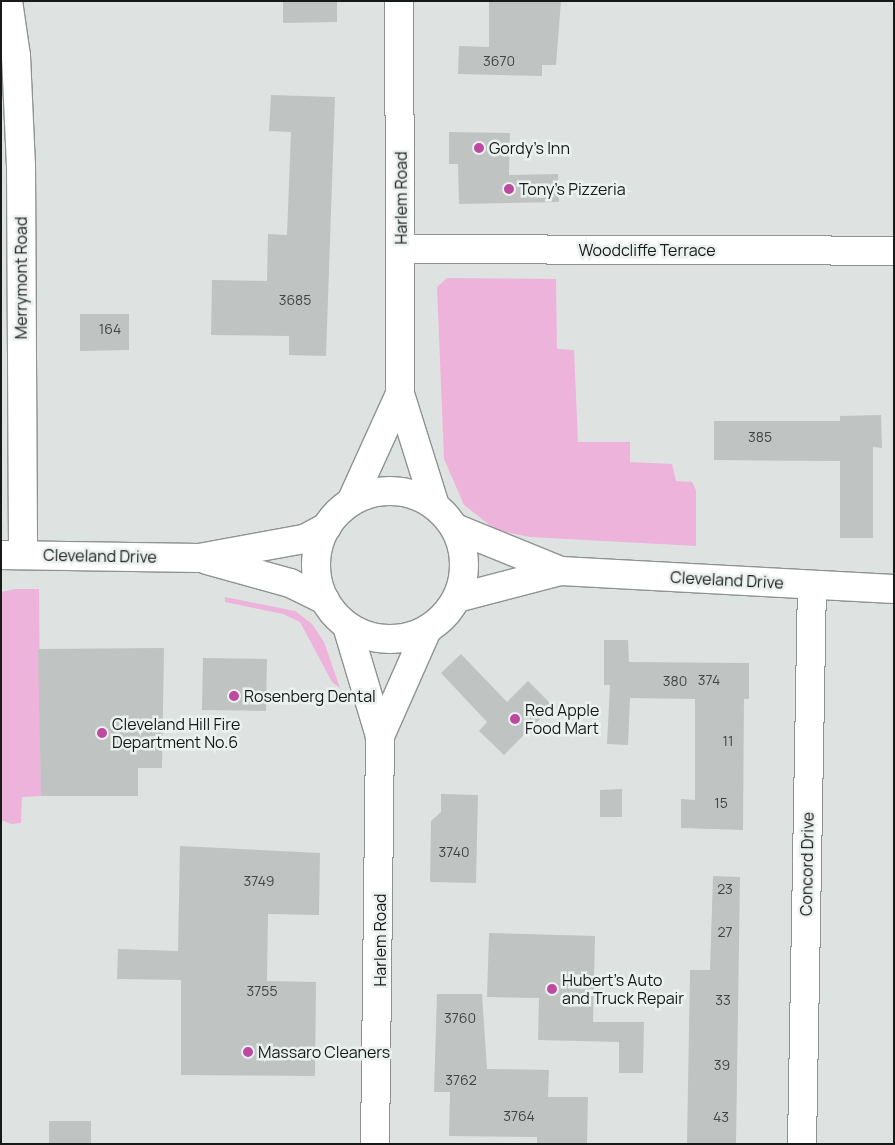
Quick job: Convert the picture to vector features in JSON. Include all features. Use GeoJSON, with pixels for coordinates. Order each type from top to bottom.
{"type":"FeatureCollection","features":[{"type":"Feature","properties":{"kind":"street","name":"Merrymont Road"},"geometry":{"type":"LineString","coordinates":[[8,1],[16,56],[21,164],[12,555]]}},
{"type":"Feature","properties":{"kind":"street","name":"Harlem Road"},"geometry":{"type":"LineString","coordinates":[[399,1],[400,394],[434,506]]}},
{"type":"Feature","properties":{"kind":"street","name":"Woodcliffe Terrace"},"geometry":{"type":"LineString","coordinates":[[401,248],[894,251]]}},
{"type":"Feature","properties":{"kind":"street","name":"Harlem Road"},"geometry":{"type":"LineString","coordinates":[[351,502],[400,394]]}},
{"type":"Feature","properties":{"kind":"street"},"geometry":{"type":"LineString","coordinates":[[384,492],[402,492],[434,506],[455,528],[464,556],[457,598],[427,630],[395,639],[362,634],[348,626],[325,600],[316,563],[327,527],[351,502],[384,492]]}},
{"type":"Feature","properties":{"kind":"street","name":"Cleveland Drive"},"geometry":{"type":"LineString","coordinates":[[12,555],[199,558],[304,539],[327,527]]}},
{"type":"Feature","properties":{"kind":"street","name":"Cleveland Drive"},"geometry":{"type":"LineString","coordinates":[[455,528],[561,571]]}},
{"type":"Feature","properties":{"kind":"street","name":"Cleveland Drive"},"geometry":{"type":"LineString","coordinates":[[199,558],[296,585],[325,600]]}},
{"type":"Feature","properties":{"kind":"street","name":"Cleveland Drive"},"geometry":{"type":"LineString","coordinates":[[457,598],[561,571],[894,589]]}},
{"type":"Feature","properties":{"kind":"street","name":"Concord Drive"},"geometry":{"type":"LineString","coordinates":[[802,1144],[812,585]]}},
{"type":"Feature","properties":{"kind":"street","name":"Harlem Road"},"geometry":{"type":"LineString","coordinates":[[348,626],[380,736],[375,1144]]}},
{"type":"Feature","properties":{"kind":"street","name":"Harlem Road"},"geometry":{"type":"LineString","coordinates":[[380,736],[427,630]]}},
{"type":"Feature","properties":{"kind":"shaded area"},"geometry":{"type":"Polygon","coordinates":[[[447,278],[556,279],[557,349],[574,350],[578,442],[630,442],[630,462],[672,464],[676,481],[692,482],[696,490],[696,546],[530,537],[496,530],[464,505],[444,459],[437,287],[447,278]]]}},
{"type":"Feature","properties":{"kind":"shaded area"},"geometry":{"type":"Polygon","coordinates":[[[16,589],[39,589],[41,796],[22,797],[21,823],[11,824],[1,820],[1,592],[16,589]]]}},
{"type":"Feature","properties":{"kind":"shaded area"},"geometry":{"type":"Polygon","coordinates":[[[225,597],[295,611],[312,624],[324,642],[340,688],[332,682],[300,622],[283,614],[225,602],[225,597]]]}},
{"type":"Feature","properties":{"kind":"building"},"geometry":{"type":"Polygon","coordinates":[[[283,1],[337,1],[337,22],[283,23],[283,1]]]}},
{"type":"Feature","properties":{"kind":"building"},"geometry":{"type":"Polygon","coordinates":[[[489,1],[561,1],[556,65],[542,65],[542,76],[458,74],[459,46],[489,47],[489,1]]]}},
{"type":"Feature","properties":{"kind":"building"},"geometry":{"type":"Polygon","coordinates":[[[271,95],[335,97],[326,356],[289,355],[289,336],[211,335],[212,280],[267,281],[268,234],[287,235],[291,132],[269,131],[271,95]]]}},
{"type":"Feature","properties":{"kind":"building"},"geometry":{"type":"Polygon","coordinates":[[[449,132],[510,133],[509,175],[558,174],[559,202],[459,204],[458,164],[449,164],[449,132]]]}},
{"type":"Feature","properties":{"kind":"building"},"geometry":{"type":"Polygon","coordinates":[[[80,314],[129,314],[129,350],[80,351],[80,314]]]}},
{"type":"Feature","properties":{"kind":"building"},"geometry":{"type":"Polygon","coordinates":[[[881,415],[882,448],[873,447],[873,538],[840,538],[840,461],[714,460],[714,421],[840,421],[840,416],[881,415]]]}},
{"type":"Feature","properties":{"kind":"building"},"geometry":{"type":"Polygon","coordinates":[[[604,640],[628,640],[629,662],[749,663],[749,699],[744,699],[743,830],[681,828],[681,799],[695,800],[695,699],[630,698],[628,745],[607,744],[610,685],[604,685],[604,640]]]}},
{"type":"Feature","properties":{"kind":"building","name":"Cleveland Hill Fire Department No.6"},"geometry":{"type":"Polygon","coordinates":[[[164,648],[162,768],[138,768],[138,796],[41,796],[38,649],[164,648]]]}},
{"type":"Feature","properties":{"kind":"building"},"geometry":{"type":"Polygon","coordinates":[[[461,654],[507,702],[528,681],[553,706],[504,755],[479,731],[487,722],[441,673],[461,654]]]}},
{"type":"Feature","properties":{"kind":"building","name":"Rosenberg Dental"},"geometry":{"type":"Polygon","coordinates":[[[203,658],[267,659],[266,711],[202,710],[203,658]]]}},
{"type":"Feature","properties":{"kind":"building"},"geometry":{"type":"Polygon","coordinates":[[[622,789],[622,817],[600,817],[600,790],[622,789]]]}},
{"type":"Feature","properties":{"kind":"building"},"geometry":{"type":"Polygon","coordinates":[[[441,794],[478,795],[476,883],[430,882],[431,821],[441,812],[441,794]]]}},
{"type":"Feature","properties":{"kind":"building"},"geometry":{"type":"Polygon","coordinates":[[[180,846],[320,853],[319,915],[268,914],[267,981],[316,982],[315,1076],[181,1075],[181,980],[117,979],[118,949],[178,951],[180,846]]]}},
{"type":"Feature","properties":{"kind":"building"},"geometry":{"type":"Polygon","coordinates":[[[713,876],[740,877],[736,1144],[687,1144],[690,970],[710,970],[713,876]]]}},
{"type":"Feature","properties":{"kind":"building","name":"Hubert's Auto and Truck Repair"},"geometry":{"type":"Polygon","coordinates":[[[489,933],[595,936],[593,1022],[644,1022],[643,1073],[619,1073],[619,1042],[538,1040],[539,998],[487,997],[489,933]]]}},
{"type":"Feature","properties":{"kind":"building"},"geometry":{"type":"Polygon","coordinates":[[[437,994],[482,994],[487,1069],[549,1070],[548,1097],[588,1097],[587,1144],[537,1144],[537,1137],[449,1136],[450,1092],[434,1092],[437,994]]]}},
{"type":"Feature","properties":{"kind":"building"},"geometry":{"type":"Polygon","coordinates":[[[49,1121],[91,1121],[91,1144],[49,1144],[49,1121]]]}},
{"type":"Feature","properties":{"kind":"place","name":"Gordy's Inn"},"geometry":{"type":"Point","coordinates":[479,148]}},
{"type":"Feature","properties":{"kind":"place","name":"Tony's Pizzeria"},"geometry":{"type":"Point","coordinates":[509,189]}},
{"type":"Feature","properties":{"kind":"place","name":"Rosenberg Dental"},"geometry":{"type":"Point","coordinates":[234,696]}},
{"type":"Feature","properties":{"kind":"place","name":"Red Apple Food Mart"},"geometry":{"type":"Point","coordinates":[515,719]}},
{"type":"Feature","properties":{"kind":"place","name":"Cleveland Hill Fire Department No.6"},"geometry":{"type":"Point","coordinates":[102,733]}},
{"type":"Feature","properties":{"kind":"place","name":"Hubert's Auto and Truck Repair"},"geometry":{"type":"Point","coordinates":[552,989]}},
{"type":"Feature","properties":{"kind":"place","name":"Massaro Cleaners"},"geometry":{"type":"Point","coordinates":[248,1052]}}]}
